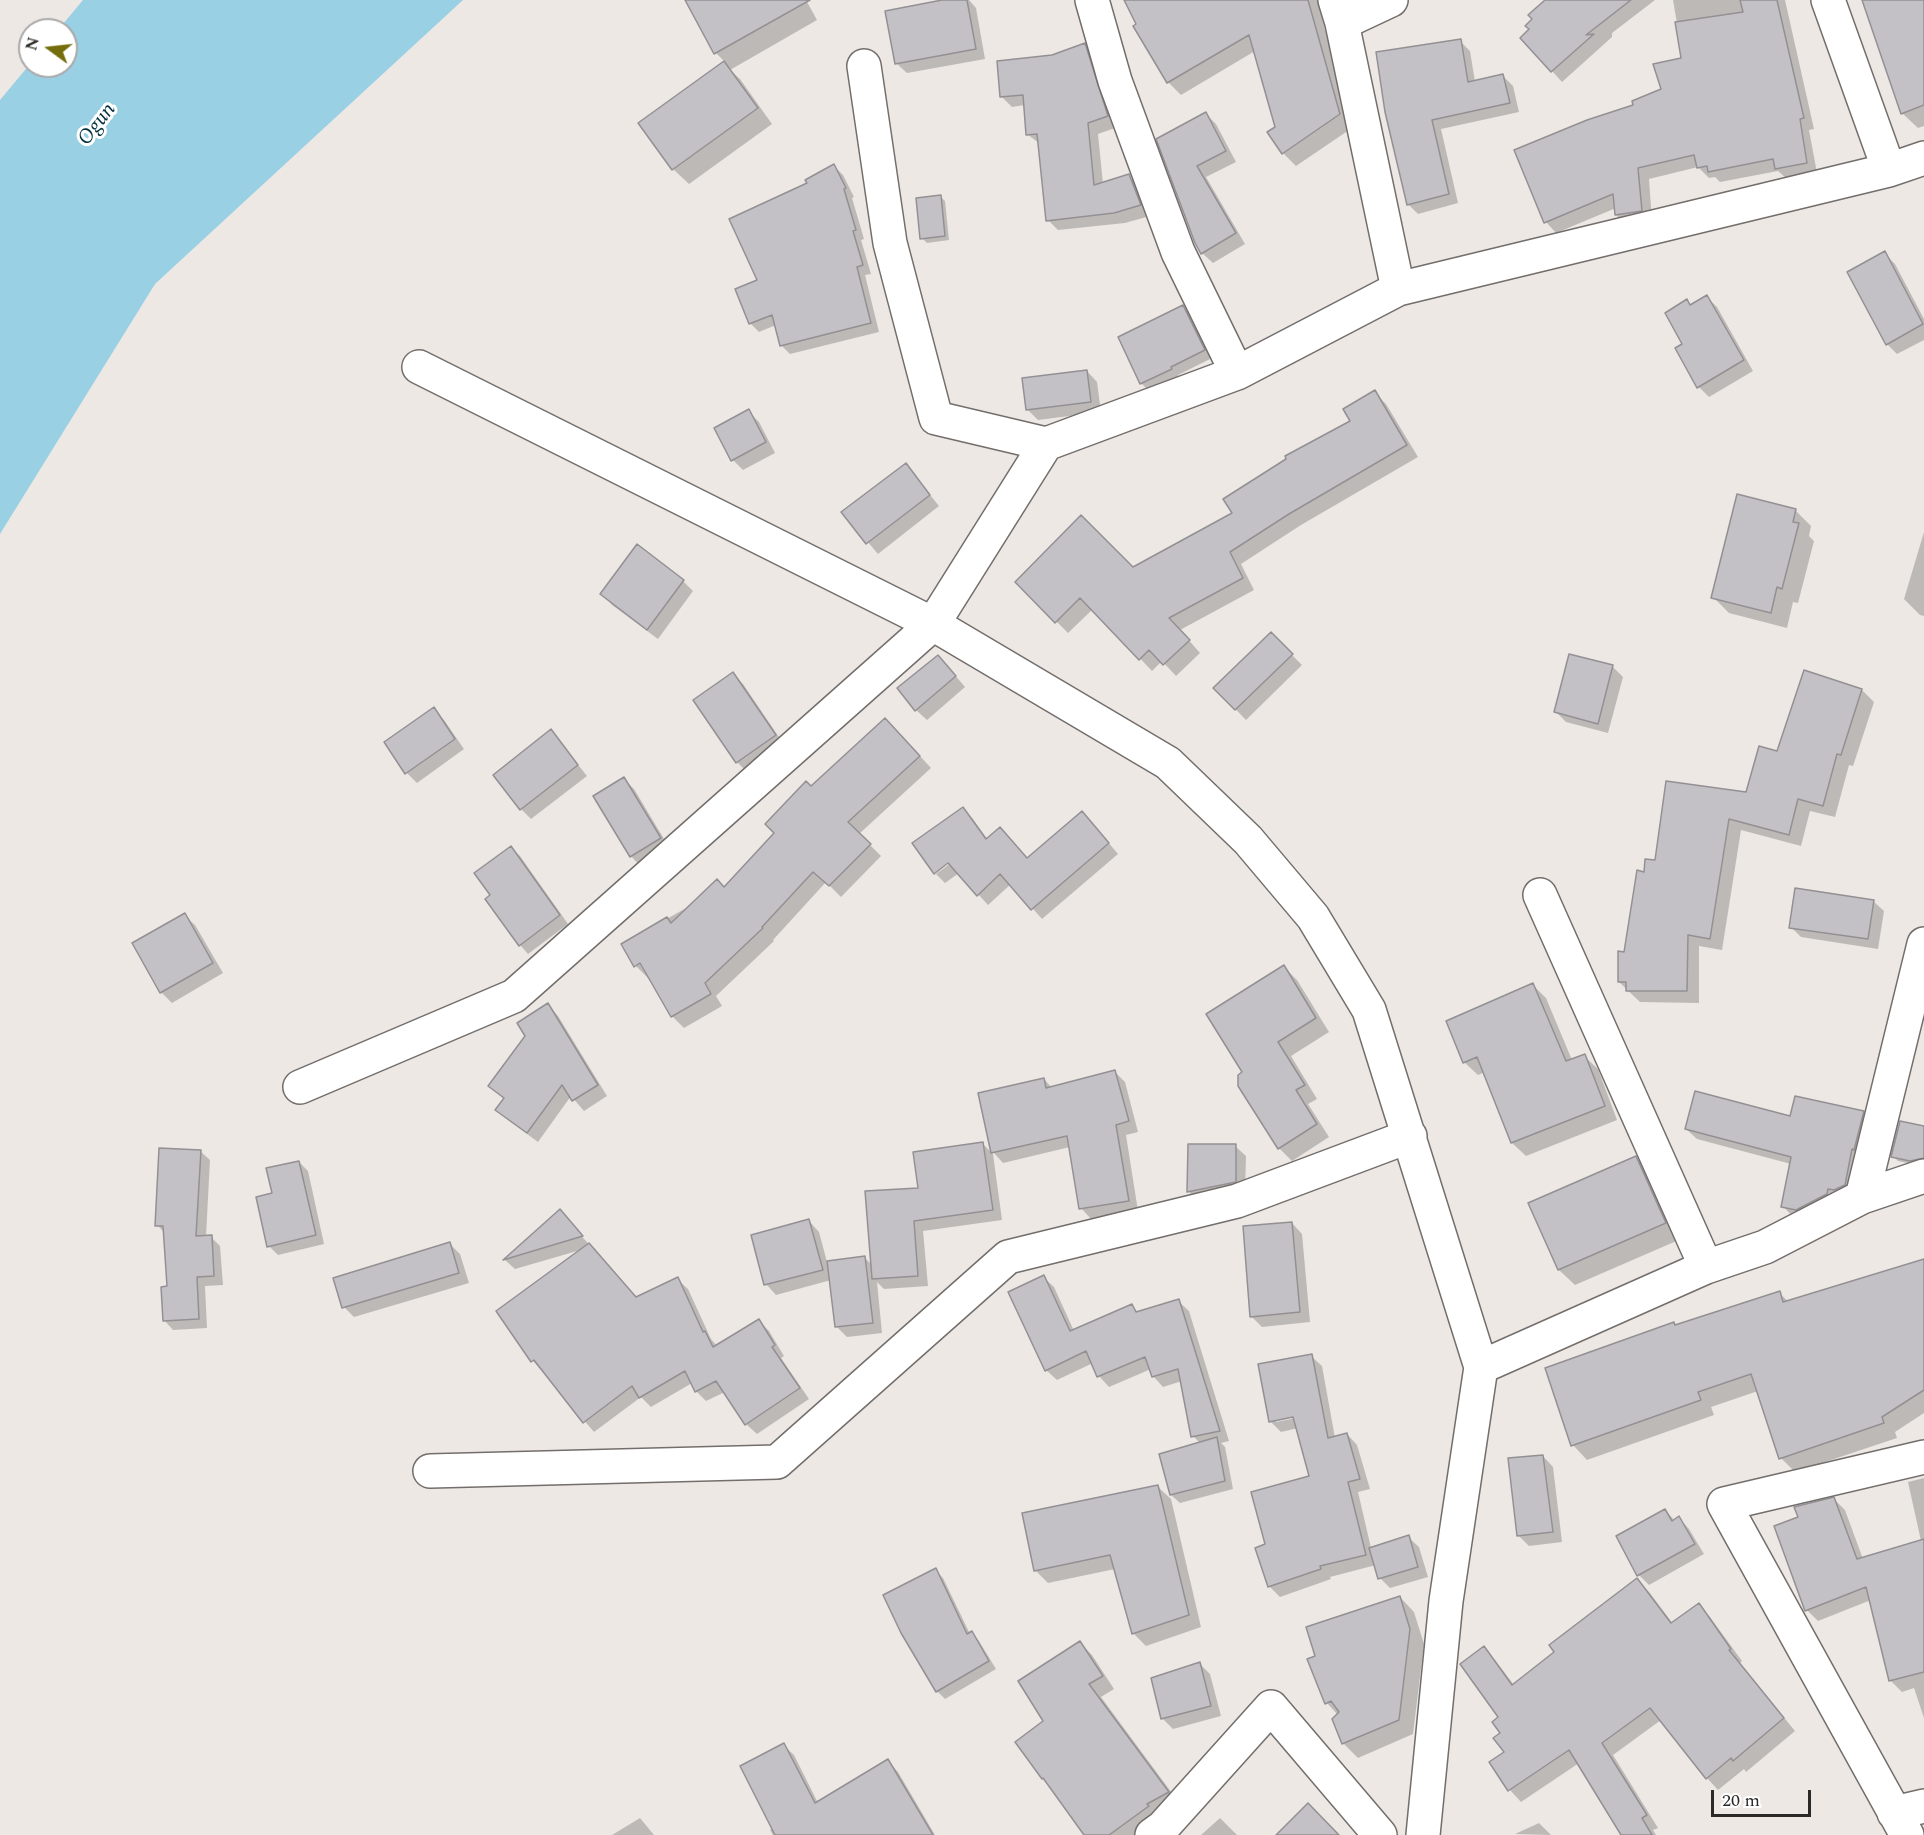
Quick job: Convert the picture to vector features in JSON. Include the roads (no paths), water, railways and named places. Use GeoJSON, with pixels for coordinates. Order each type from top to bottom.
{"type":"FeatureCollection","features":[{"type":"Feature","properties":{"kind":"street"},"geometry":{"type":"LineString","coordinates":[[1092,0],[1115,81],[1178,252],[1237,374]]}},
{"type":"Feature","properties":{"kind":"street"},"geometry":{"type":"LineString","coordinates":[[1391,0],[1338,11],[1398,289]]}},
{"type":"Feature","properties":{"kind":"street"},"geometry":{"type":"LineString","coordinates":[[1828,0],[1889,170]]}},
{"type":"Feature","properties":{"kind":"street"},"geometry":{"type":"LineString","coordinates":[[864,66],[890,243],[936,418],[1046,444],[1237,374],[1398,289],[1889,170],[1924,158]]}},
{"type":"Feature","properties":{"kind":"street"},"geometry":{"type":"LineString","coordinates":[[419,367],[933,624],[1168,763],[1248,840],[1313,917],[1369,1010],[1481,1367],[1446,1600],[1423,1835]]}},
{"type":"Feature","properties":{"kind":"street"},"geometry":{"type":"LineString","coordinates":[[300,1087],[514,996],[933,624],[1046,444]]}},
{"type":"Feature","properties":{"kind":"street"},"geometry":{"type":"LineString","coordinates":[[1540,895],[1706,1267]]}},
{"type":"Feature","properties":{"kind":"street"},"geometry":{"type":"LineString","coordinates":[[1862,1197],[1924,944]]}},
{"type":"Feature","properties":{"kind":"street"},"geometry":{"type":"LineString","coordinates":[[430,1471],[777,1462],[1008,1257],[1237,1201],[1410,1136]]}},
{"type":"Feature","properties":{"kind":"street"},"geometry":{"type":"LineString","coordinates":[[1481,1367],[1706,1267],[1765,1247],[1862,1197],[1924,1176]]}},
{"type":"Feature","properties":{"kind":"street"},"geometry":{"type":"LineString","coordinates":[[1908,1818],[1724,1504],[1924,1457]]}},
{"type":"Feature","properties":{"kind":"street"},"geometry":{"type":"LineString","coordinates":[[1152,1835],[1163,1827],[1271,1707],[1380,1835]]}},
{"type":"Feature","properties":{"kind":"water","name":"Ogun"},"geometry":{"type":"Polygon","coordinates":[[[83,0],[463,0],[155,284],[0,534],[0,100],[18,78],[78,78],[78,18],[68,18],[83,0]]]}}]}
